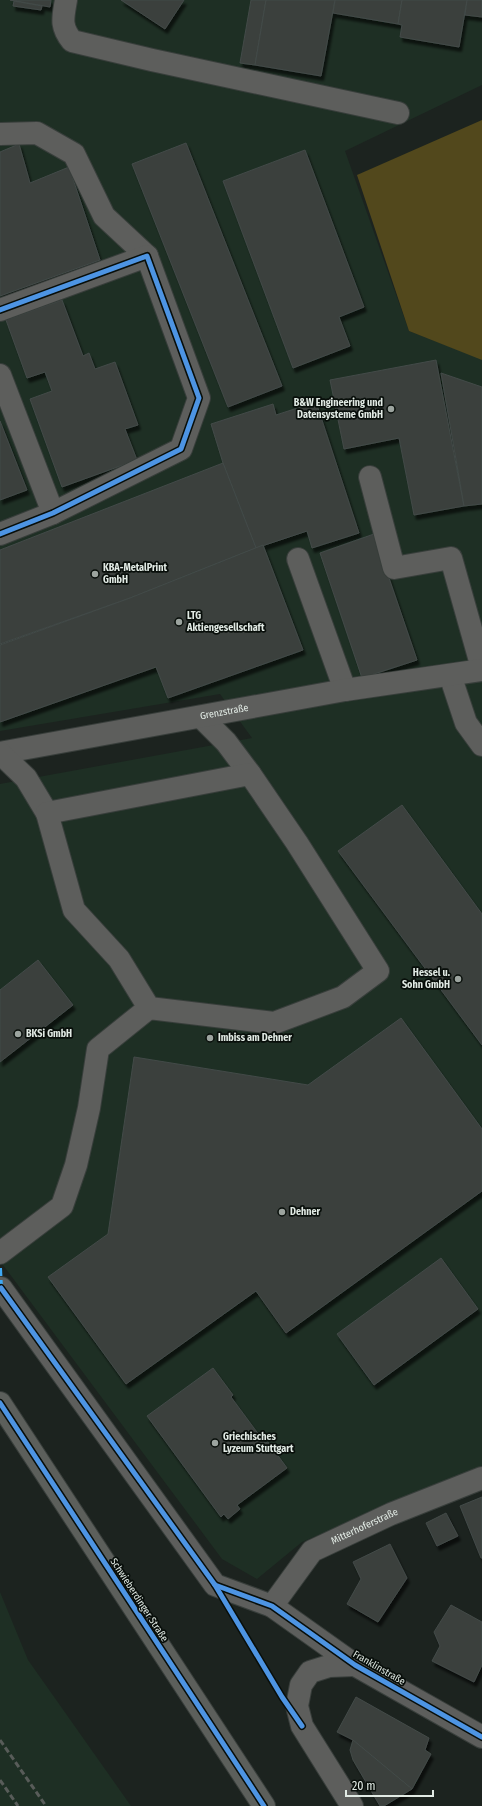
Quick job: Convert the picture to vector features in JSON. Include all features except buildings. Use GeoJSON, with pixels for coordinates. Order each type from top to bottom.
{"type":"FeatureCollection","features":[{"type":"Feature","properties":{"kind":"main road","name":"Schwieberdinger Straße"},"geometry":{"type":"LineString","coordinates":[[0,1403],[264,1806]]}},
{"type":"Feature","properties":{"kind":"street"},"geometry":{"type":"LineString","coordinates":[[66,0],[63,22],[65,32],[72,41],[398,113]]}},
{"type":"Feature","properties":{"kind":"street"},"geometry":{"type":"LineString","coordinates":[[0,134],[37,133],[74,154],[104,216],[147,256],[198,398],[181,449],[53,514],[0,534]]}},
{"type":"Feature","properties":{"kind":"street"},"geometry":{"type":"LineString","coordinates":[[0,310],[147,256]]}},
{"type":"Feature","properties":{"kind":"street"},"geometry":{"type":"LineString","coordinates":[[0,375],[53,514]]}},
{"type":"Feature","properties":{"kind":"street"},"geometry":{"type":"LineString","coordinates":[[370,477],[394,568],[451,558],[482,669]]}},
{"type":"Feature","properties":{"kind":"street"},"geometry":{"type":"LineString","coordinates":[[298,559],[345,690]]}},
{"type":"Feature","properties":{"kind":"street","name":"Grenzstraße"},"geometry":{"type":"LineString","coordinates":[[0,753],[345,690],[482,669]]}},
{"type":"Feature","properties":{"kind":"street"},"geometry":{"type":"LineString","coordinates":[[450,675],[466,723],[482,745]]}},
{"type":"Feature","properties":{"kind":"street"},"geometry":{"type":"LineString","coordinates":[[0,1253],[62,1206],[76,1165],[88,1115],[98,1050],[149,1008],[274,1023],[343,996],[378,971],[297,843],[250,774],[226,742],[201,717]]}},
{"type":"Feature","properties":{"kind":"street"},"geometry":{"type":"LineString","coordinates":[[0,753],[26,778],[47,813],[74,910],[119,959],[149,1008]]}},
{"type":"Feature","properties":{"kind":"street"},"geometry":{"type":"LineString","coordinates":[[47,813],[250,774]]}},
{"type":"Feature","properties":{"kind":"street"},"geometry":{"type":"LineString","coordinates":[[1,1288],[215,1585],[272,1606]]}},
{"type":"Feature","properties":{"kind":"street","name":"Mitterhoferstraße"},"geometry":{"type":"LineString","coordinates":[[272,1606],[312,1551],[391,1514],[482,1478]]}},
{"type":"Feature","properties":{"kind":"street","name":"Franklinstraße"},"geometry":{"type":"LineString","coordinates":[[272,1606],[354,1665],[482,1737]]}},
{"type":"Feature","properties":{"kind":"street"},"geometry":{"type":"LineString","coordinates":[[352,1806],[302,1726],[297,1706],[301,1685],[310,1672],[329,1666],[354,1665]]}},
{"type":"Feature","properties":{"kind":"shaded area"},"geometry":{"type":"Polygon","coordinates":[[[0,0],[482,0],[482,85],[345,151],[409,331],[482,359],[482,1467],[302,1542],[257,1579],[222,1559],[0,1261],[0,784],[252,738],[220,694],[0,731],[0,0]]]}},
{"type":"Feature","properties":{"kind":"shaded area"},"geometry":{"type":"Polygon","coordinates":[[[482,120],[482,360],[409,331],[357,175],[482,120]]]}},
{"type":"Feature","properties":{"kind":"shaded area"},"geometry":{"type":"Polygon","coordinates":[[[0,1592],[28,1660],[131,1806],[0,1806],[0,1592]]]}},
{"type":"Feature","properties":{"kind":"railway"},"geometry":{"type":"LineString","coordinates":[[0,1740],[46,1806]]}},
{"type":"Feature","properties":{"kind":"railway"},"geometry":{"type":"LineString","coordinates":[[0,1780],[18,1806]]}},
{"type":"Feature","properties":{"kind":"marked path"},"geometry":{"type":"LineString","coordinates":[[0,1268],[1,1288]]}},
{"type":"Feature","properties":{"kind":"cycle path"},"geometry":{"type":"LineString","coordinates":[[0,310],[147,256],[199,398],[181,449],[53,513],[0,534]]}},
{"type":"Feature","properties":{"kind":"cycle path"},"geometry":{"type":"LineString","coordinates":[[1,1288],[215,1585],[272,1606],[355,1665],[482,1737]]}},
{"type":"Feature","properties":{"kind":"cycle path"},"geometry":{"type":"LineString","coordinates":[[0,1403],[264,1806]]}},
{"type":"Feature","properties":{"kind":"cycle path"},"geometry":{"type":"LineString","coordinates":[[215,1585],[282,1697],[302,1726]]}},
{"type":"Feature","properties":{"kind":"place","name":"B&W Engineering und Datensysteme GmbH"},"geometry":{"type":"Point","coordinates":[391,409]}},
{"type":"Feature","properties":{"kind":"place","name":"KBA-MetalPrint GmbH"},"geometry":{"type":"Point","coordinates":[95,574]}},
{"type":"Feature","properties":{"kind":"place","name":"LTG Aktiengesellschaft"},"geometry":{"type":"Point","coordinates":[179,622]}},
{"type":"Feature","properties":{"kind":"place","name":"Hessel u. Sohn GmbH"},"geometry":{"type":"Point","coordinates":[458,979]}},
{"type":"Feature","properties":{"kind":"place","name":"BKSi GmbH"},"geometry":{"type":"Point","coordinates":[18,1034]}},
{"type":"Feature","properties":{"kind":"place","name":"Imbiss am Dehner"},"geometry":{"type":"Point","coordinates":[210,1038]}},
{"type":"Feature","properties":{"kind":"place","name":"Dehner"},"geometry":{"type":"Point","coordinates":[282,1212]}},
{"type":"Feature","properties":{"kind":"place","name":"Griechisches Lyzeum Stuttgart"},"geometry":{"type":"Point","coordinates":[215,1443]}}]}
